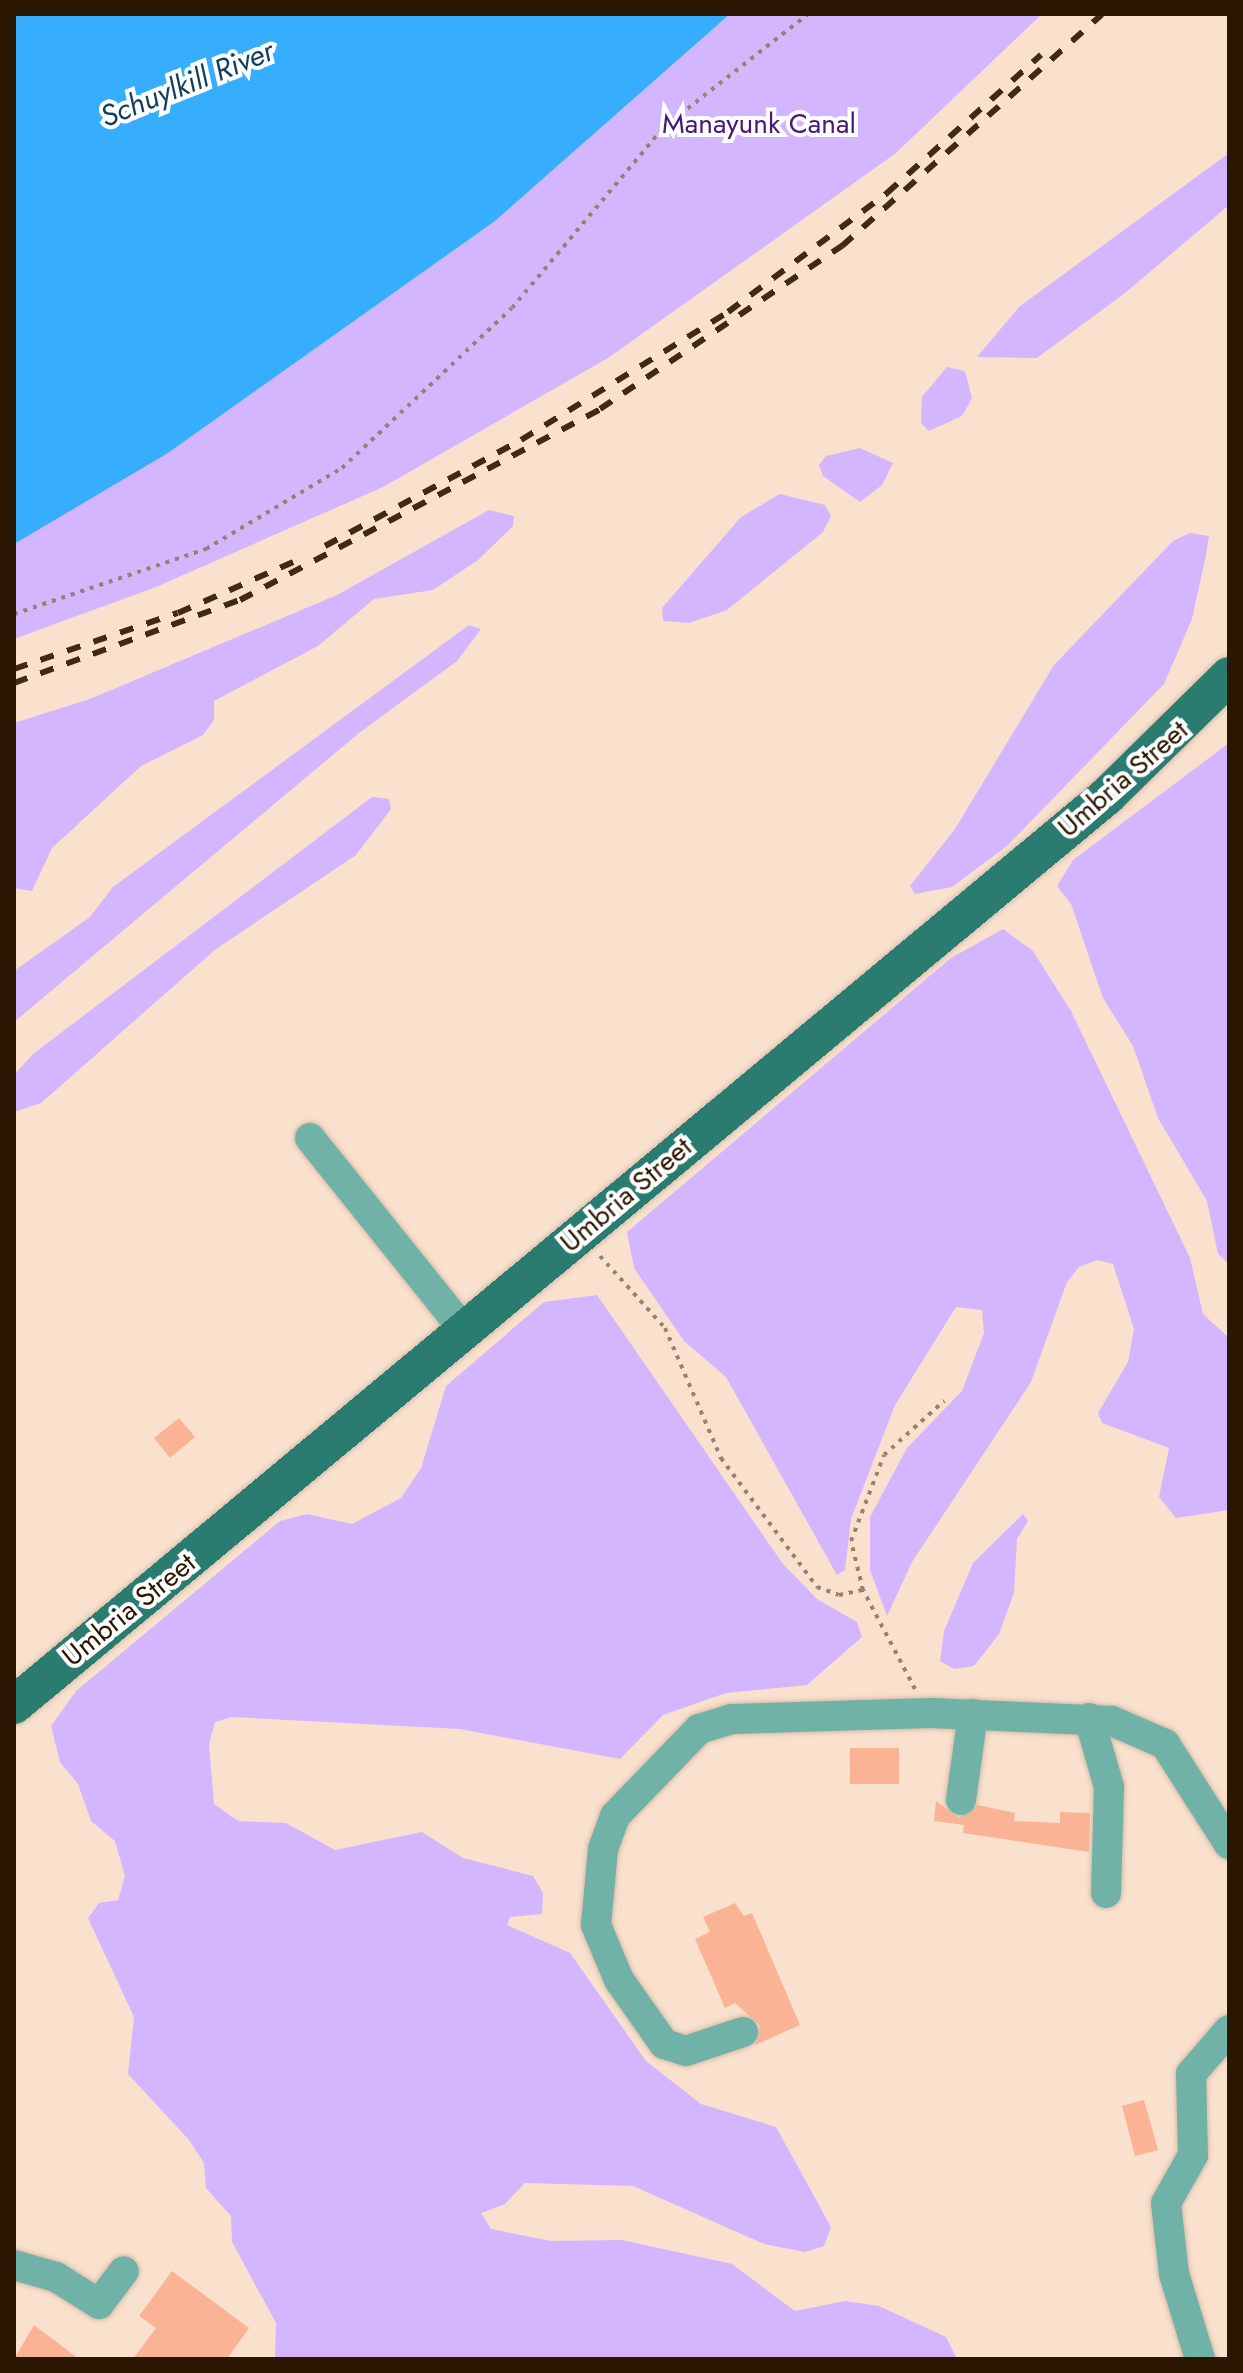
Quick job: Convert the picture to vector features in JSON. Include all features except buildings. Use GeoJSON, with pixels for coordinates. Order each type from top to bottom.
{"type":"FeatureCollection","features":[{"type":"Feature","properties":{"kind":"main road","name":"Umbria Street"},"geometry":{"type":"LineString","coordinates":[[14,1705],[1161,750],[1229,676]]}},
{"type":"Feature","properties":{"kind":"lane"},"geometry":{"type":"LineString","coordinates":[[310,1138],[464,1330]]}},
{"type":"Feature","properties":{"kind":"lane"},"geometry":{"type":"LineString","coordinates":[[743,2032],[686,2051],[670,2048],[619,1980],[596,1925],[603,1849],[615,1816],[674,1749],[716,1722],[934,1713],[1089,1718],[1145,1730],[1165,1744],[1229,1844]]}},
{"type":"Feature","properties":{"kind":"lane"},"geometry":{"type":"LineString","coordinates":[[961,1800],[973,1714]]}},
{"type":"Feature","properties":{"kind":"lane"},"geometry":{"type":"LineString","coordinates":[[1089,1718],[1109,1787],[1106,1893]]}},
{"type":"Feature","properties":{"kind":"lane"},"geometry":{"type":"LineString","coordinates":[[1200,2359],[1174,2274],[1166,2203],[1195,2146],[1191,2074],[1229,2030]]}},
{"type":"Feature","properties":{"kind":"lane"},"geometry":{"type":"LineString","coordinates":[[14,2265],[56,2277],[99,2304],[124,2271]]}},
{"type":"Feature","properties":{"kind":"path"},"geometry":{"type":"LineString","coordinates":[[14,614],[206,549],[342,468],[512,308],[671,120],[808,14]]}},
{"type":"Feature","properties":{"kind":"path"},"geometry":{"type":"LineString","coordinates":[[579,1234],[665,1328],[721,1458],[817,1587],[839,1595],[863,1590]]}},
{"type":"Feature","properties":{"kind":"path"},"geometry":{"type":"LineString","coordinates":[[934,1713],[897,1666],[863,1590],[851,1541],[867,1485],[884,1455],[944,1401]]}},
{"type":"Feature","properties":{"kind":"green space","name":"Manayunk Canal"},"geometry":{"type":"Polygon","coordinates":[[[730,14],[1042,14],[896,153],[608,358],[383,487],[156,587],[14,639],[14,524],[168,453],[495,221],[730,14]]]}},
{"type":"Feature","properties":{"kind":"green space"},"geometry":{"type":"Polygon","coordinates":[[[1229,153],[1229,205],[1125,293],[1037,358],[977,357],[1019,307],[1229,153]]]}},
{"type":"Feature","properties":{"kind":"green space"},"geometry":{"type":"Polygon","coordinates":[[[947,367],[965,371],[972,398],[962,416],[929,431],[921,423],[922,397],[947,367]]]}},
{"type":"Feature","properties":{"kind":"green space"},"geometry":{"type":"Polygon","coordinates":[[[860,448],[893,463],[882,485],[860,502],[823,476],[819,465],[826,456],[860,448]]]}},
{"type":"Feature","properties":{"kind":"green space"},"geometry":{"type":"Polygon","coordinates":[[[780,494],[825,505],[831,516],[823,532],[727,610],[689,623],[663,621],[662,608],[741,517],[780,494]]]}},
{"type":"Feature","properties":{"kind":"green space"},"geometry":{"type":"Polygon","coordinates":[[[489,510],[514,516],[513,526],[478,560],[433,590],[374,599],[318,646],[214,701],[214,720],[203,735],[141,766],[52,848],[32,891],[14,888],[14,723],[90,699],[337,595],[489,510]]]}},
{"type":"Feature","properties":{"kind":"green space"},"geometry":{"type":"Polygon","coordinates":[[[1190,533],[1209,536],[1206,555],[1192,619],[1164,684],[1007,846],[952,887],[915,894],[910,886],[955,829],[1054,665],[1173,541],[1190,533]]]}},
{"type":"Feature","properties":{"kind":"green space"},"geometry":{"type":"Polygon","coordinates":[[[469,625],[481,629],[457,661],[359,733],[14,1022],[14,971],[90,917],[113,887],[469,625]]]}},
{"type":"Feature","properties":{"kind":"green space"},"geometry":{"type":"Polygon","coordinates":[[[1229,743],[1229,1264],[1218,1254],[1207,1201],[1158,1118],[1133,1046],[1103,998],[1071,904],[1057,886],[1073,860],[1229,743]]]}},
{"type":"Feature","properties":{"kind":"green space"},"geometry":{"type":"Polygon","coordinates":[[[372,797],[389,799],[391,809],[356,855],[216,949],[41,1103],[14,1112],[14,1075],[33,1054],[372,797]]]}},
{"type":"Feature","properties":{"kind":"green space"},"geometry":{"type":"Polygon","coordinates":[[[1003,929],[1033,951],[1071,1011],[1190,1258],[1203,1314],[1229,1338],[1229,1510],[1176,1518],[1159,1497],[1169,1448],[1102,1423],[1098,1413],[1128,1362],[1134,1329],[1113,1264],[1098,1260],[1079,1267],[1067,1282],[1031,1382],[912,1562],[887,1616],[870,1570],[870,1517],[907,1448],[962,1391],[984,1333],[982,1310],[956,1307],[895,1405],[851,1519],[845,1570],[837,1575],[726,1377],[684,1341],[634,1268],[627,1232],[951,958],[1003,929]]]}},
{"type":"Feature","properties":{"kind":"green space"},"geometry":{"type":"Polygon","coordinates":[[[597,1295],[783,1564],[817,1599],[857,1622],[862,1637],[807,1685],[726,1693],[663,1715],[620,1759],[460,1729],[232,1717],[215,1722],[209,1744],[214,1804],[238,1821],[286,1823],[335,1850],[422,1832],[463,1858],[533,1876],[543,1893],[542,1914],[510,1917],[507,1925],[570,1953],[646,2061],[701,2104],[776,2127],[831,2227],[824,2246],[805,2252],[764,2244],[633,2186],[525,2183],[505,2204],[481,2213],[491,2229],[551,2241],[622,2240],[732,2264],[795,2311],[845,2301],[879,2306],[946,2337],[957,2359],[275,2359],[276,2323],[232,2242],[231,2216],[206,2188],[204,2163],[189,2140],[128,2074],[134,2017],[88,1918],[99,1903],[118,1900],[125,1876],[115,1841],[91,1821],[78,1784],[60,1762],[51,1726],[76,1691],[280,1521],[307,1514],[352,1524],[401,1498],[421,1468],[446,1386],[544,1302],[597,1295]]]}},
{"type":"Feature","properties":{"kind":"green space"},"geometry":{"type":"Polygon","coordinates":[[[1023,1514],[1028,1521],[1017,1539],[1014,1593],[999,1634],[974,1666],[954,1669],[940,1661],[944,1631],[973,1563],[1023,1514]]]}},
{"type":"Feature","properties":{"kind":"water","name":"Schuylkill River"},"geometry":{"type":"Polygon","coordinates":[[[14,14],[730,14],[495,221],[168,453],[14,544],[14,14]]]}},
{"type":"Feature","properties":{"kind":"railway"},"geometry":{"type":"LineString","coordinates":[[14,683],[240,600],[600,409],[842,246],[1102,14]]}},
{"type":"Feature","properties":{"kind":"railway"},"geometry":{"type":"LineString","coordinates":[[325,546],[521,440],[728,312],[887,193],[1041,55]]}},
{"type":"Feature","properties":{"kind":"railway"},"geometry":{"type":"LineString","coordinates":[[14,669],[178,613],[293,562]]}}]}
